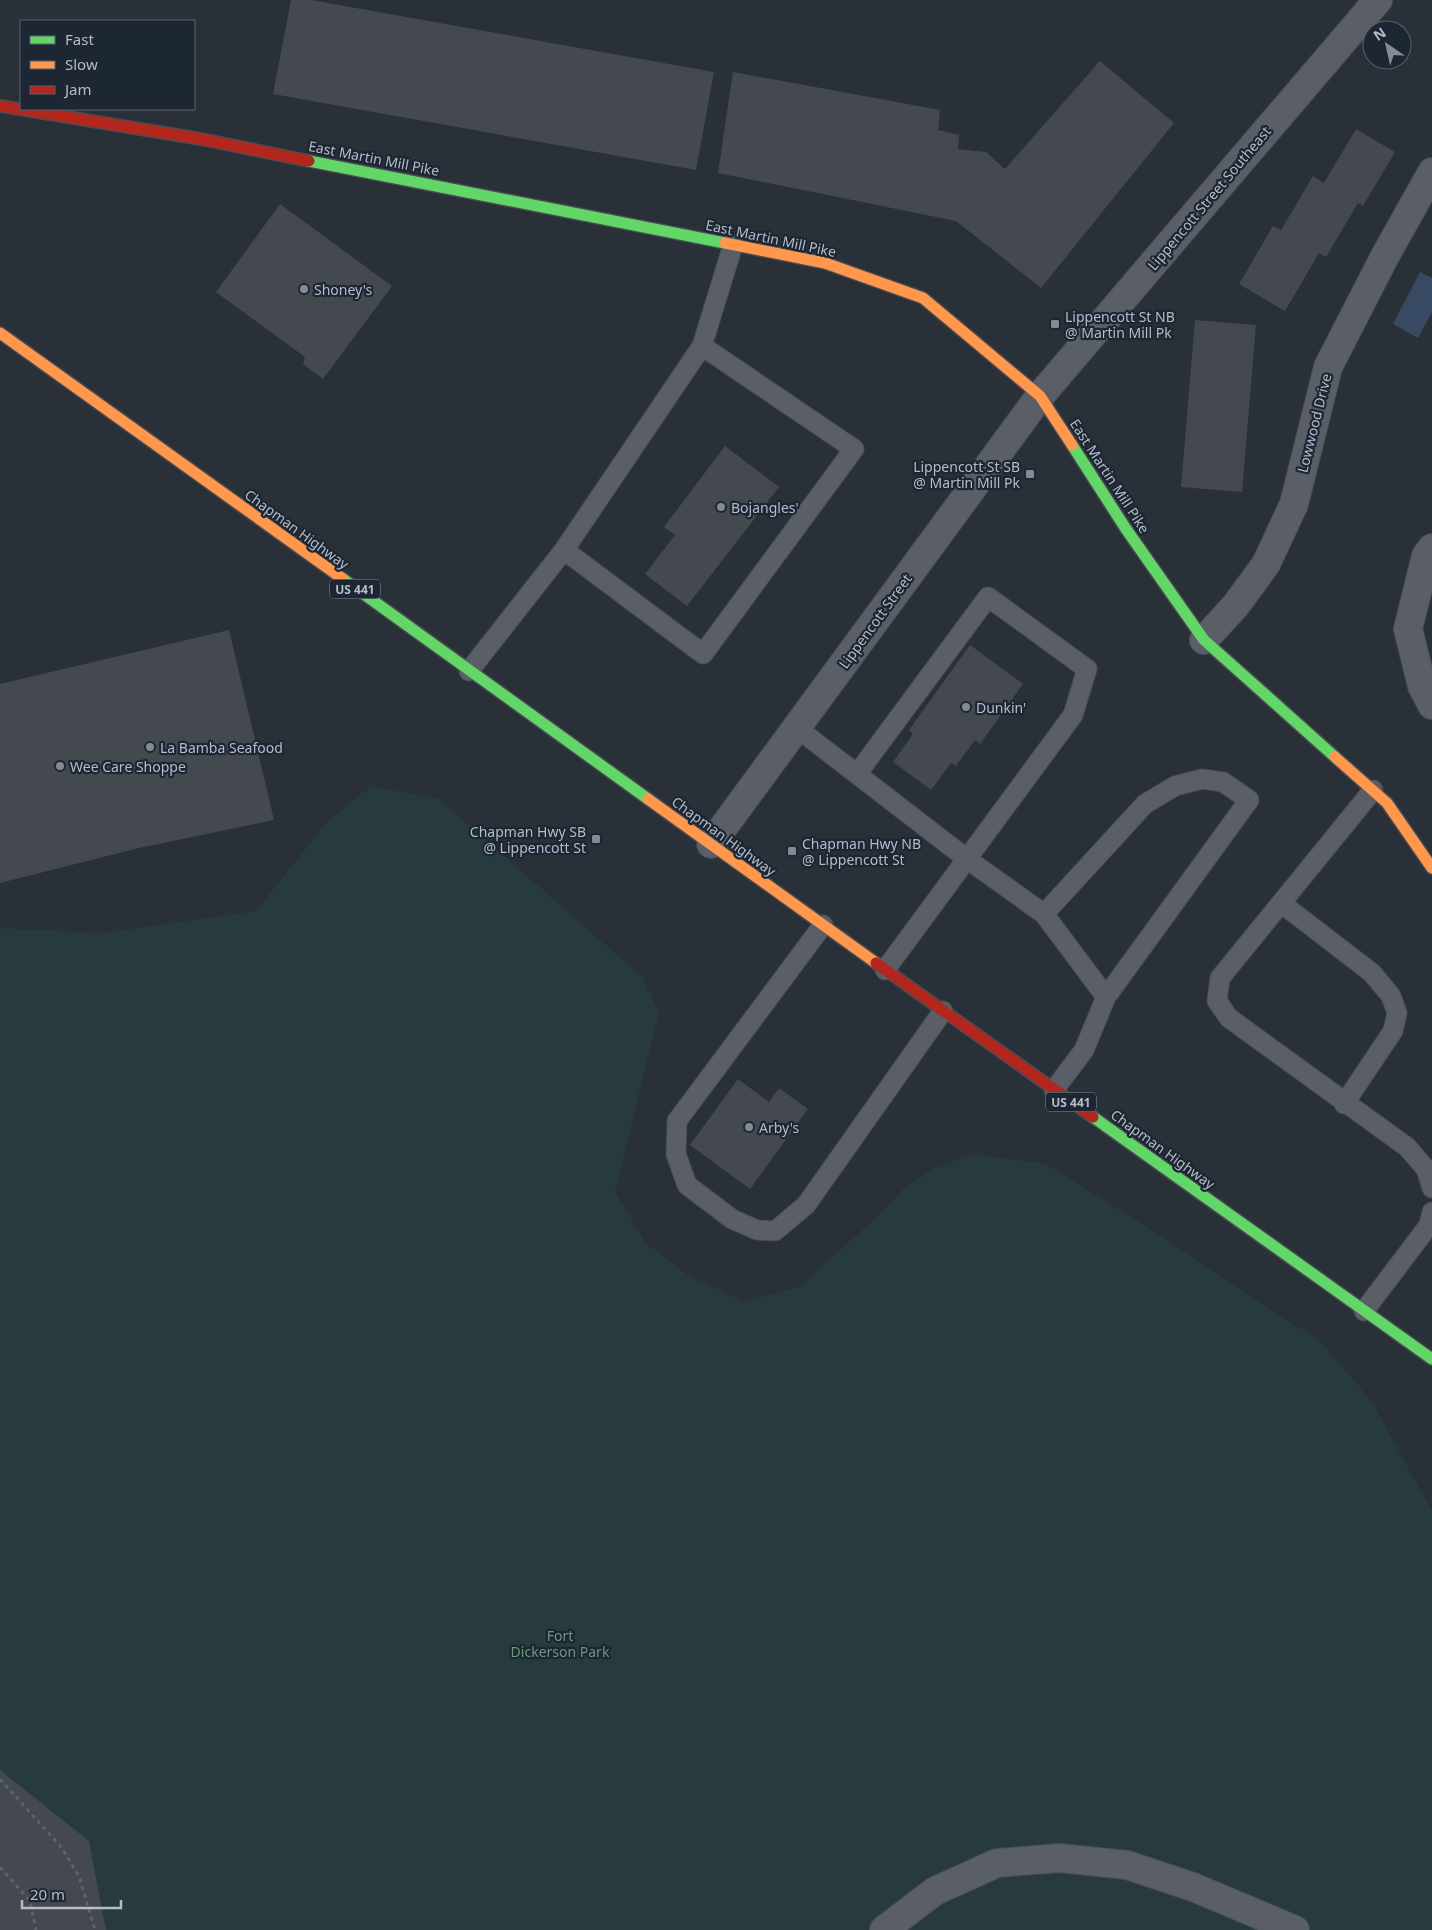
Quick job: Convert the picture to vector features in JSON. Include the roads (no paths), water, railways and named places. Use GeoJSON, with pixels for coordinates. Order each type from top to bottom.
{"type":"FeatureCollection","features":[{"type":"Feature","properties":{"kind":"main road","name":"East Martin Mill Pike"},"geometry":{"type":"LineString","coordinates":[[0,106],[20,109]]}},
{"type":"Feature","properties":{"kind":"main road","name":"East Martin Mill Pike"},"geometry":{"type":"LineString","coordinates":[[24,110],[202,139],[825,263],[923,298],[1040,396],[1126,529],[1204,640],[1387,803],[1431,862]]}},
{"type":"Feature","properties":{"kind":"main road","name":"Chapman Highway"},"geometry":{"type":"LineString","coordinates":[[0,334],[885,970],[1432,1359]]}},
{"type":"Feature","properties":{"kind":"street","name":"Lippencott Street Southeast"},"geometry":{"type":"LineString","coordinates":[[1040,396],[1378,0]]}},
{"type":"Feature","properties":{"kind":"street","name":"Lowwood Drive"},"geometry":{"type":"LineString","coordinates":[[1204,640],[1236,605],[1266,564],[1294,504],[1328,367],[1385,256],[1432,172]]}},
{"type":"Feature","properties":{"kind":"street","name":"Lippencott Street"},"geometry":{"type":"LineString","coordinates":[[711,844],[1040,396]]}},
{"type":"Feature","properties":{"kind":"street"},"geometry":{"type":"LineString","coordinates":[[1432,548],[1426,556],[1408,629],[1422,686],[1432,705]]}},
{"type":"Feature","properties":{"kind":"street"},"geometry":{"type":"LineString","coordinates":[[884,1930],[934,1892],[997,1863],[1059,1858],[1127,1865],[1193,1887],[1294,1930]]}},
{"type":"Feature","properties":{"kind":"lane"},"geometry":{"type":"LineString","coordinates":[[469,671],[564,550],[702,346],[733,245]]}},
{"type":"Feature","properties":{"kind":"lane"},"geometry":{"type":"LineString","coordinates":[[564,550],[703,654],[854,449],[702,346]]}},
{"type":"Feature","properties":{"kind":"lane"},"geometry":{"type":"LineString","coordinates":[[856,774],[988,597],[1087,669],[1074,715],[885,970]]}},
{"type":"Feature","properties":{"kind":"lane"},"geometry":{"type":"LineString","coordinates":[[796,728],[967,859],[1044,914],[1106,997]]}},
{"type":"Feature","properties":{"kind":"lane"},"geometry":{"type":"LineString","coordinates":[[1044,914],[1145,804],[1175,786],[1202,780],[1223,782],[1249,800],[1106,997],[1084,1050],[1054,1090]]}},
{"type":"Feature","properties":{"kind":"lane"},"geometry":{"type":"LineString","coordinates":[[1373,790],[1220,978],[1217,1001],[1228,1018],[1344,1104],[1407,1147],[1426,1169],[1432,1188]]}},
{"type":"Feature","properties":{"kind":"lane"},"geometry":{"type":"LineString","coordinates":[[1281,903],[1372,973],[1391,996],[1397,1013],[1393,1031],[1344,1104]]}},
{"type":"Feature","properties":{"kind":"lane"},"geometry":{"type":"LineString","coordinates":[[823,925],[678,1122],[676,1154],[687,1185],[732,1219],[757,1230],[775,1231],[806,1205],[943,1010]]}},
{"type":"Feature","properties":{"kind":"lane"},"geometry":{"type":"LineString","coordinates":[[1364,1311],[1429,1225],[1432,1212]]}},
{"type":"Feature","properties":{"kind":"water"},"geometry":{"type":"Polygon","coordinates":[[[1420,272],[1432,278],[1432,312],[1418,338],[1393,324],[1420,272]]]}},
{"type":"Feature","properties":{"kind":"place","name":"Shoney's"},"geometry":{"type":"Point","coordinates":[304,289]}},
{"type":"Feature","properties":{"kind":"place","name":"Lippencott St NB @ Martin Mill Pk"},"geometry":{"type":"Point","coordinates":[1055,324]}},
{"type":"Feature","properties":{"kind":"place","name":"Lippencott St SB @ Martin Mill Pk"},"geometry":{"type":"Point","coordinates":[1030,474]}},
{"type":"Feature","properties":{"kind":"place","name":"Bojangles'"},"geometry":{"type":"Point","coordinates":[721,507]}},
{"type":"Feature","properties":{"kind":"place","name":"Dunkin'"},"geometry":{"type":"Point","coordinates":[966,707]}},
{"type":"Feature","properties":{"kind":"place","name":"La Bamba Seafood"},"geometry":{"type":"Point","coordinates":[150,747]}},
{"type":"Feature","properties":{"kind":"place","name":"Wee Care Shoppe"},"geometry":{"type":"Point","coordinates":[60,766]}},
{"type":"Feature","properties":{"kind":"place","name":"Chapman Hwy SB @ Lippencott St"},"geometry":{"type":"Point","coordinates":[596,839]}},
{"type":"Feature","properties":{"kind":"place","name":"Chapman Hwy NB @ Lippencott St"},"geometry":{"type":"Point","coordinates":[792,851]}},
{"type":"Feature","properties":{"kind":"place","name":"Arby's"},"geometry":{"type":"Point","coordinates":[749,1127]}},
{"type":"Feature","properties":{"kind":"park label","name":"Fort Dickerson Park"},"geometry":{"type":"Point","coordinates":[560,1644]}}]}
